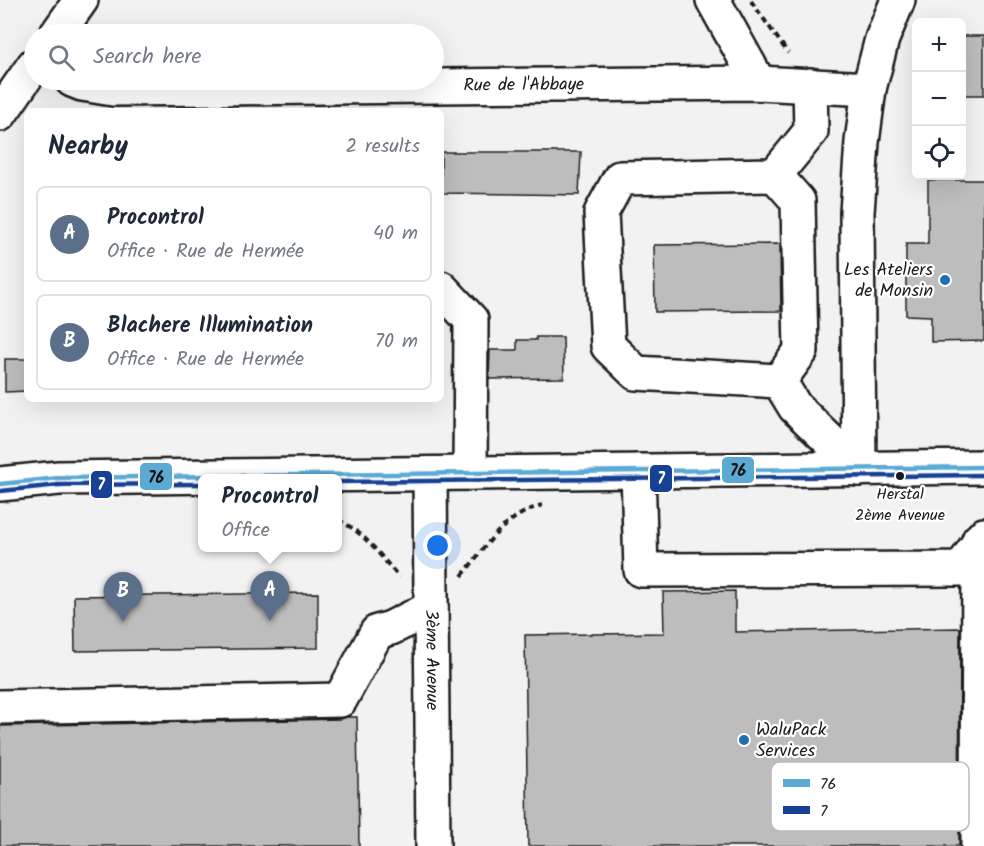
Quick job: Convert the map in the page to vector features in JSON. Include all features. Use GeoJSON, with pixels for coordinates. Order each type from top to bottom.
{"type":"FeatureCollection","features":[{"type":"Feature","properties":{"kind":"street"},"geometry":{"type":"LineString","coordinates":[[64,24],[81,0]]}},
{"type":"Feature","properties":{"kind":"street"},"geometry":{"type":"LineString","coordinates":[[713,0],[759,83]]}},
{"type":"Feature","properties":{"kind":"street"},"geometry":{"type":"LineString","coordinates":[[859,469],[857,212],[862,142],[869,89],[882,39],[898,0]]}},
{"type":"Feature","properties":{"kind":"street"},"geometry":{"type":"LineString","coordinates":[[0,114],[24,79]]}},
{"type":"Feature","properties":{"kind":"street","name":"Rue de l'Abbaye"},"geometry":{"type":"LineString","coordinates":[[162,90],[383,99],[759,83],[869,89]]}},
{"type":"Feature","properties":{"kind":"street"},"geometry":{"type":"LineString","coordinates":[[775,175],[811,130],[810,85]]}},
{"type":"Feature","properties":{"kind":"street"},"geometry":{"type":"LineString","coordinates":[[775,175],[798,201],[801,351],[779,381],[636,373],[608,346],[601,213],[620,178],[775,175]]}},
{"type":"Feature","properties":{"kind":"street"},"geometry":{"type":"LineString","coordinates":[[444,291],[471,320],[470,474]]}},
{"type":"Feature","properties":{"kind":"street"},"geometry":{"type":"LineString","coordinates":[[779,381],[795,407],[859,469]]}},
{"type":"Feature","properties":{"kind":"street"},"geometry":{"type":"LineString","coordinates":[[342,475],[984,467]]}},
{"type":"Feature","properties":{"kind":"street"},"geometry":{"type":"LineString","coordinates":[[638,471],[641,570],[961,569],[982,538]]}},
{"type":"Feature","properties":{"kind":"street","name":"3ème Avenue"},"geometry":{"type":"LineString","coordinates":[[430,474],[433,846]]}},
{"type":"Feature","properties":{"kind":"street"},"geometry":{"type":"LineString","coordinates":[[0,484],[59,478],[198,477]]}},
{"type":"Feature","properties":{"kind":"street"},"geometry":{"type":"LineString","coordinates":[[978,846],[982,538]]}},
{"type":"Feature","properties":{"kind":"street"},"geometry":{"type":"LineString","coordinates":[[0,707],[340,700],[378,632],[431,608]]}},
{"type":"Feature","properties":{"kind":"path"},"geometry":{"type":"LineString","coordinates":[[751,0],[810,85]]}},
{"type":"Feature","properties":{"kind":"building"},"geometry":{"type":"Polygon","coordinates":[[[966,36],[984,36],[984,95],[966,95],[966,36]]]}},
{"type":"Feature","properties":{"kind":"building"},"geometry":{"type":"Polygon","coordinates":[[[444,152],[581,152],[579,195],[444,193],[444,152]]]}},
{"type":"Feature","properties":{"kind":"building","name":"Les Ateliers de Monsin"},"geometry":{"type":"Polygon","coordinates":[[[928,180],[984,180],[984,341],[931,342],[931,316],[906,315],[906,244],[928,244],[928,180]]]}},
{"type":"Feature","properties":{"kind":"building"},"geometry":{"type":"Polygon","coordinates":[[[780,244],[781,311],[655,312],[654,245],[780,244]]]}},
{"type":"Feature","properties":{"kind":"building"},"geometry":{"type":"Polygon","coordinates":[[[536,337],[563,337],[564,378],[489,379],[490,350],[517,350],[517,340],[536,340],[536,337]]]}},
{"type":"Feature","properties":{"kind":"building"},"geometry":{"type":"Polygon","coordinates":[[[5,359],[24,359],[24,391],[5,392],[5,359]]]}},
{"type":"Feature","properties":{"kind":"building","name":"WaluPack Services"},"geometry":{"type":"Polygon","coordinates":[[[735,591],[735,632],[960,628],[959,762],[771,762],[771,831],[959,831],[959,846],[528,846],[525,635],[664,633],[663,592],[735,591]]]}},
{"type":"Feature","properties":{"kind":"building"},"geometry":{"type":"Polygon","coordinates":[[[318,593],[318,648],[75,651],[74,596],[318,593]]]}},
{"type":"Feature","properties":{"kind":"building"},"geometry":{"type":"Polygon","coordinates":[[[357,717],[359,846],[0,846],[0,726],[340,719],[357,717]]]}},
{"type":"Feature","properties":{"kind":"transit line","name":"76"},"geometry":{"type":"LineString","coordinates":[[342,475],[984,467]]}},
{"type":"Feature","properties":{"kind":"transit line","name":"7"},"geometry":{"type":"LineString","coordinates":[[342,482],[984,475]]}},
{"type":"Feature","properties":{"kind":"transit line","name":"76"},"geometry":{"type":"LineString","coordinates":[[0,484],[59,478],[198,476]]}},
{"type":"Feature","properties":{"kind":"transit line","name":"7"},"geometry":{"type":"LineString","coordinates":[[1,491],[59,485],[198,484]]}},
{"type":"Feature","properties":{"kind":"place","name":"Les Ateliers de Monsin"},"geometry":{"type":"Point","coordinates":[945,280]}},
{"type":"Feature","properties":{"kind":"place","name":"Herstal 2ème Avenue"},"geometry":{"type":"Point","coordinates":[900,476]}},
{"type":"Feature","properties":{"kind":"place","name":"Procontrol"},"geometry":{"type":"Point","coordinates":[270,621]}},
{"type":"Feature","properties":{"kind":"place","name":"Blachere Illumination"},"geometry":{"type":"Point","coordinates":[123,622]}},
{"type":"Feature","properties":{"kind":"place","name":"WaluPack Services"},"geometry":{"type":"Point","coordinates":[744,740]}}]}
